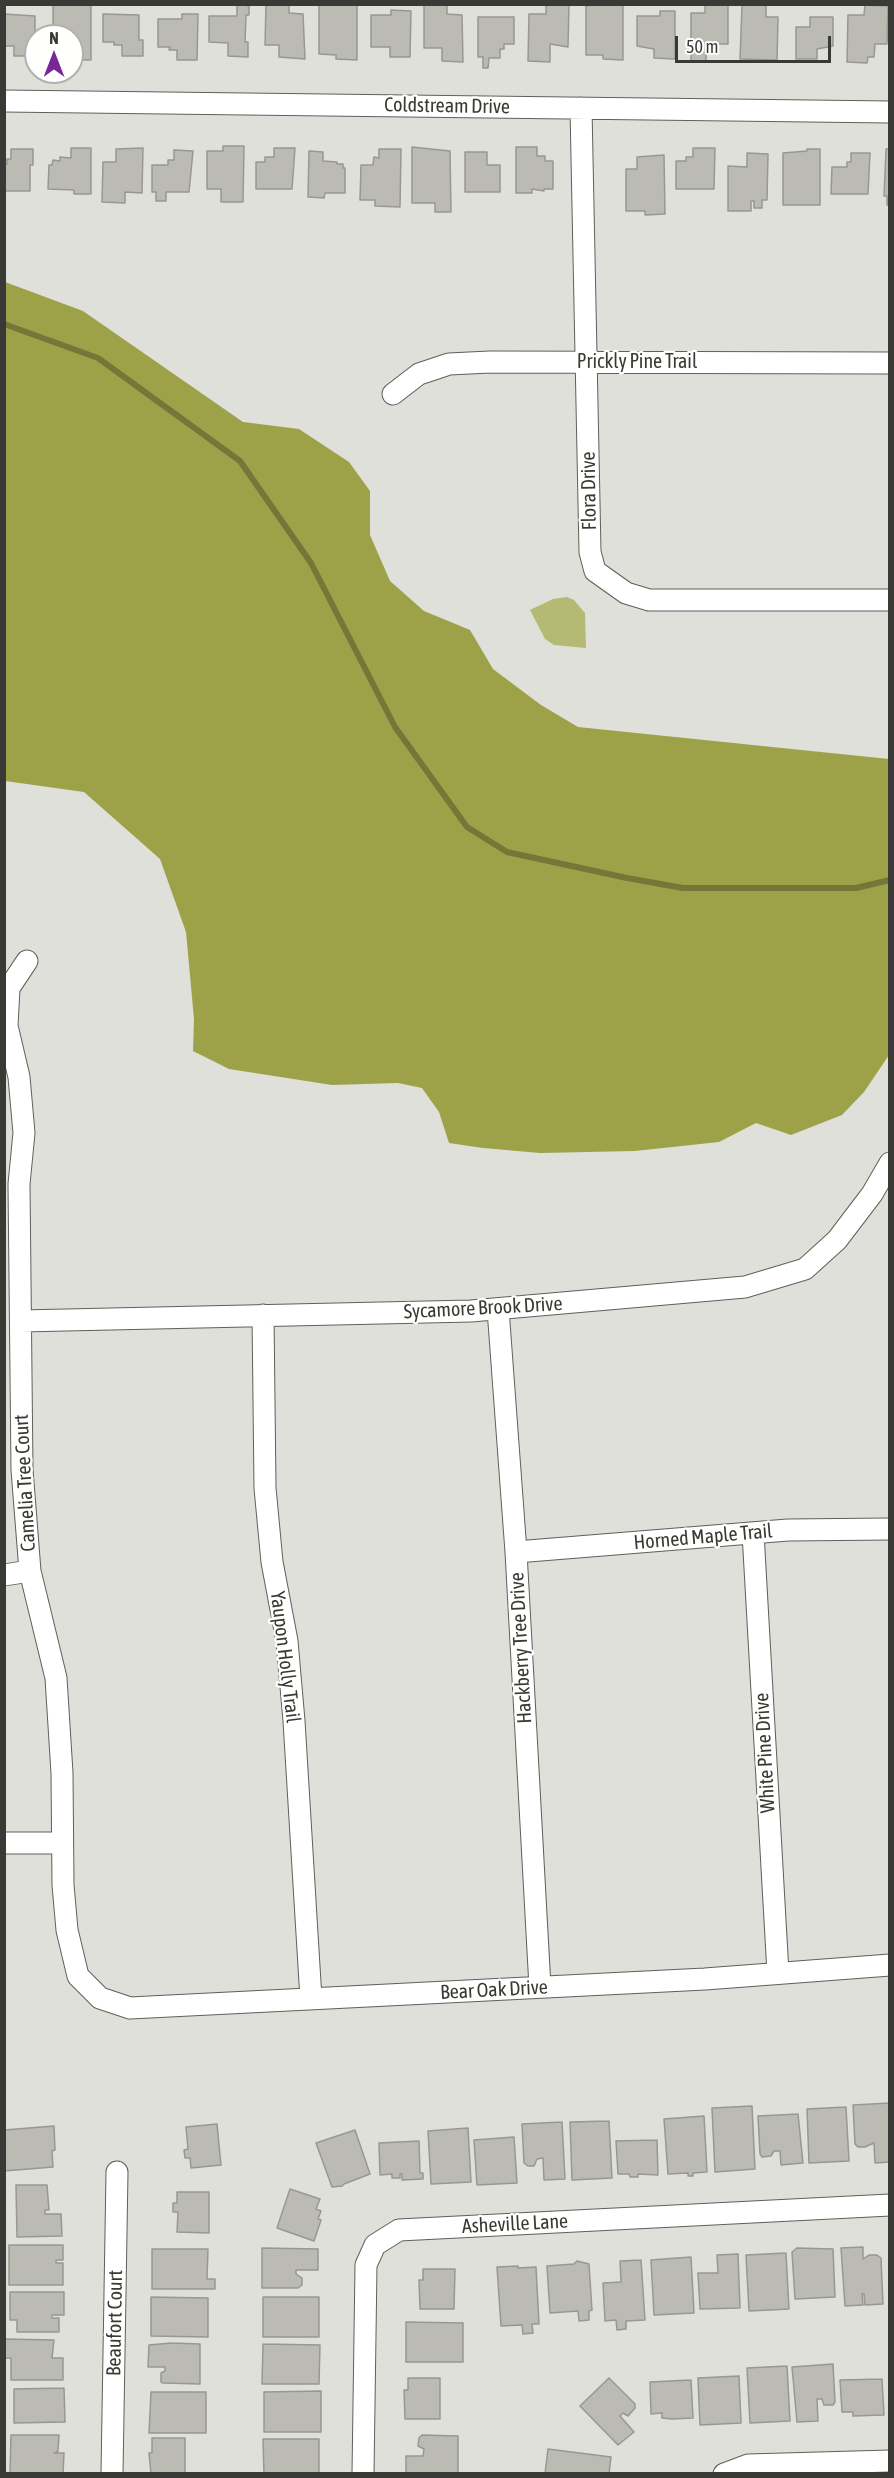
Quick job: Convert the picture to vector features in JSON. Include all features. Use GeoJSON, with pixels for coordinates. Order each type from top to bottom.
{"type":"FeatureCollection","features":[{"type":"Feature","properties":{"kind":"street","name":"Coldstream Drive"},"geometry":{"type":"LineString","coordinates":[[4,101],[890,112]]}},
{"type":"Feature","properties":{"kind":"street","name":"Flora Drive"},"geometry":{"type":"LineString","coordinates":[[581,108],[590,552],[595,571],[607,582],[626,593],[649,600],[890,600]]}},
{"type":"Feature","properties":{"kind":"street","name":"Prickly Pine Trail"},"geometry":{"type":"LineString","coordinates":[[393,394],[419,374],[448,364],[890,363]]}},
{"type":"Feature","properties":{"kind":"street","name":"Camelia Tree Court"},"geometry":{"type":"LineString","coordinates":[[27,961],[9,988],[7,1026],[19,1077],[24,1133],[12,1184],[21,1321],[22,1470],[30,1571],[56,1678],[62,1773],[61,1843],[67,1930],[78,1976],[100,1998]]}},
{"type":"Feature","properties":{"kind":"street","name":"Sycamore Brook Drive"},"geometry":{"type":"LineString","coordinates":[[21,1321],[498,1309],[745,1287],[805,1269],[837,1240],[872,1194],[890,1163]]}},
{"type":"Feature","properties":{"kind":"street","name":"Hackberry Tree Drive"},"geometry":{"type":"LineString","coordinates":[[498,1309],[516,1552],[540,1987]]}},
{"type":"Feature","properties":{"kind":"street","name":"Yaupon Holly Trail"},"geometry":{"type":"LineString","coordinates":[[263,1316],[266,1488],[272,1562],[287,1641],[311,1999]]}},
{"type":"Feature","properties":{"kind":"street","name":"Horned Maple Trail"},"geometry":{"type":"LineString","coordinates":[[516,1552],[788,1530],[890,1529]]}},
{"type":"Feature","properties":{"kind":"street","name":"White Pine Drive"},"geometry":{"type":"LineString","coordinates":[[753,1533],[778,1973]]}},
{"type":"Feature","properties":{"kind":"street"},"geometry":{"type":"LineString","coordinates":[[4,1575],[30,1571]]}},
{"type":"Feature","properties":{"kind":"street"},"geometry":{"type":"LineString","coordinates":[[4,1843],[61,1843]]}},
{"type":"Feature","properties":{"kind":"street","name":"Bear Oak Drive"},"geometry":{"type":"LineString","coordinates":[[100,1998],[130,2008],[540,1987],[890,1965]]}},
{"type":"Feature","properties":{"kind":"street","name":"Beaufort Court"},"geometry":{"type":"LineString","coordinates":[[112,2474],[117,2172]]}},
{"type":"Feature","properties":{"kind":"street","name":"Asheville Lane"},"geometry":{"type":"LineString","coordinates":[[363,2474],[366,2265],[375,2245],[399,2230],[890,2205]]}},
{"type":"Feature","properties":{"kind":"street"},"geometry":{"type":"LineString","coordinates":[[724,2474],[748,2465],[890,2461]]}},
{"type":"Feature","properties":{"kind":"green space"},"geometry":{"type":"Polygon","coordinates":[[[5,282],[83,311],[243,422],[299,429],[349,462],[370,491],[370,535],[390,581],[424,611],[470,630],[493,669],[541,705],[578,727],[889,759],[889,1055],[864,1092],[842,1115],[791,1135],[756,1123],[719,1142],[635,1151],[540,1153],[483,1148],[449,1143],[439,1112],[422,1088],[398,1083],[332,1085],[229,1069],[193,1051],[194,1019],[186,932],[160,859],[84,792],[5,781],[5,282]]]}},
{"type":"Feature","properties":{"kind":"green space"},"geometry":{"type":"Polygon","coordinates":[[[567,597],[574,600],[585,613],[586,648],[554,645],[545,639],[530,610],[553,599],[567,597]]]}},
{"type":"Feature","properties":{"kind":"building"},"geometry":{"type":"Polygon","coordinates":[[[53,4],[91,4],[91,60],[84,60],[84,24],[53,24],[53,4]]]}},
{"type":"Feature","properties":{"kind":"building"},"geometry":{"type":"Polygon","coordinates":[[[237,4],[249,6],[249,15],[246,15],[245,42],[248,42],[248,57],[228,56],[228,43],[209,42],[209,16],[237,16],[237,4]]]}},
{"type":"Feature","properties":{"kind":"building"},"geometry":{"type":"Polygon","coordinates":[[[266,4],[289,4],[289,13],[303,14],[305,59],[279,57],[279,45],[265,45],[266,4]]]}},
{"type":"Feature","properties":{"kind":"building"},"geometry":{"type":"Polygon","coordinates":[[[319,4],[357,4],[357,60],[336,59],[336,55],[319,54],[319,4]]]}},
{"type":"Feature","properties":{"kind":"building"},"geometry":{"type":"Polygon","coordinates":[[[424,4],[447,4],[447,14],[462,15],[463,62],[442,61],[442,48],[424,48],[424,4]]]}},
{"type":"Feature","properties":{"kind":"building"},"geometry":{"type":"Polygon","coordinates":[[[546,4],[569,4],[568,47],[550,44],[550,62],[528,61],[529,14],[546,14],[546,4]]]}},
{"type":"Feature","properties":{"kind":"building"},"geometry":{"type":"Polygon","coordinates":[[[623,4],[623,60],[603,59],[603,55],[586,55],[586,6],[623,4]]]}},
{"type":"Feature","properties":{"kind":"building"},"geometry":{"type":"Polygon","coordinates":[[[705,4],[728,4],[728,44],[716,44],[716,51],[706,51],[706,61],[691,61],[691,13],[705,13],[705,4]]]}},
{"type":"Feature","properties":{"kind":"building"},"geometry":{"type":"Polygon","coordinates":[[[742,5],[766,5],[766,17],[778,17],[777,60],[740,59],[742,5]]]}},
{"type":"Feature","properties":{"kind":"building"},"geometry":{"type":"Polygon","coordinates":[[[865,5],[888,6],[887,44],[875,44],[874,57],[868,57],[867,63],[847,62],[848,15],[864,15],[865,5]]]}},
{"type":"Feature","properties":{"kind":"building"},"geometry":{"type":"Polygon","coordinates":[[[391,10],[411,11],[410,57],[390,57],[390,47],[371,47],[371,15],[391,15],[391,10]]]}},
{"type":"Feature","properties":{"kind":"building"},"geometry":{"type":"Polygon","coordinates":[[[660,11],[675,11],[675,59],[654,58],[654,49],[637,46],[637,16],[660,16],[660,11]]]}},
{"type":"Feature","properties":{"kind":"building"},"geometry":{"type":"Polygon","coordinates":[[[4,14],[35,16],[35,24],[24,24],[24,56],[14,56],[14,46],[5,46],[4,14]]]}},
{"type":"Feature","properties":{"kind":"building"},"geometry":{"type":"Polygon","coordinates":[[[103,14],[139,15],[139,40],[143,40],[143,56],[122,56],[122,45],[103,42],[103,14]]]}},
{"type":"Feature","properties":{"kind":"building"},"geometry":{"type":"Polygon","coordinates":[[[182,14],[198,14],[197,60],[177,60],[177,50],[169,50],[170,47],[158,47],[158,19],[182,19],[182,14]]]}},
{"type":"Feature","properties":{"kind":"building"},"geometry":{"type":"Polygon","coordinates":[[[478,17],[514,17],[514,44],[504,44],[504,49],[500,49],[500,58],[489,58],[488,68],[483,68],[483,57],[478,57],[478,17]]]}},
{"type":"Feature","properties":{"kind":"building"},"geometry":{"type":"Polygon","coordinates":[[[810,17],[833,17],[833,46],[817,49],[817,59],[796,59],[796,27],[810,27],[810,17]]]}},
{"type":"Feature","properties":{"kind":"building"},"geometry":{"type":"Polygon","coordinates":[[[223,146],[244,146],[243,202],[221,202],[221,189],[207,189],[207,151],[223,151],[223,146]]]}},
{"type":"Feature","properties":{"kind":"building"},"geometry":{"type":"Polygon","coordinates":[[[412,147],[450,151],[451,212],[435,212],[435,203],[412,203],[412,147]]]}},
{"type":"Feature","properties":{"kind":"building"},"geometry":{"type":"Polygon","coordinates":[[[516,147],[537,147],[537,156],[545,156],[545,161],[553,161],[553,189],[544,189],[544,191],[532,189],[532,193],[516,193],[516,147]]]}},
{"type":"Feature","properties":{"kind":"building"},"geometry":{"type":"Polygon","coordinates":[[[71,148],[91,148],[91,194],[74,194],[74,190],[48,189],[49,165],[52,165],[53,160],[60,161],[60,157],[71,158],[71,148]]]}},
{"type":"Feature","properties":{"kind":"building"},"geometry":{"type":"Polygon","coordinates":[[[143,148],[142,193],[125,192],[125,203],[102,202],[103,162],[116,162],[116,149],[143,148]]]}},
{"type":"Feature","properties":{"kind":"building"},"geometry":{"type":"Polygon","coordinates":[[[274,148],[295,148],[292,189],[256,189],[256,162],[265,162],[265,157],[274,157],[274,148]]]}},
{"type":"Feature","properties":{"kind":"building"},"geometry":{"type":"Polygon","coordinates":[[[693,148],[715,148],[714,189],[676,189],[676,161],[686,161],[686,157],[693,157],[693,148]]]}},
{"type":"Feature","properties":{"kind":"building"},"geometry":{"type":"Polygon","coordinates":[[[11,149],[33,149],[33,165],[30,165],[30,191],[4,191],[4,164],[7,164],[7,159],[11,159],[11,149]]]}},
{"type":"Feature","properties":{"kind":"building"},"geometry":{"type":"Polygon","coordinates":[[[379,149],[401,149],[400,207],[375,206],[375,200],[360,200],[361,165],[373,165],[374,157],[379,158],[379,149]]]}},
{"type":"Feature","properties":{"kind":"building"},"geometry":{"type":"Polygon","coordinates":[[[807,149],[820,149],[820,205],[783,205],[783,153],[807,151],[807,149]]]}},
{"type":"Feature","properties":{"kind":"building"},"geometry":{"type":"Polygon","coordinates":[[[886,149],[890,149],[890,205],[887,205],[887,196],[884,196],[886,149]]]}},
{"type":"Feature","properties":{"kind":"building"},"geometry":{"type":"Polygon","coordinates":[[[174,150],[193,151],[189,192],[166,192],[166,201],[156,201],[156,192],[152,192],[152,165],[168,165],[168,160],[174,160],[174,150]]]}},
{"type":"Feature","properties":{"kind":"building"},"geometry":{"type":"Polygon","coordinates":[[[309,151],[323,152],[323,161],[343,164],[345,193],[325,193],[324,198],[308,197],[309,151]]]}},
{"type":"Feature","properties":{"kind":"building"},"geometry":{"type":"Polygon","coordinates":[[[465,152],[487,152],[487,165],[500,165],[500,192],[465,192],[465,152]]]}},
{"type":"Feature","properties":{"kind":"building"},"geometry":{"type":"Polygon","coordinates":[[[747,153],[768,154],[767,200],[762,200],[762,208],[754,208],[754,201],[751,201],[751,211],[728,211],[728,166],[747,167],[747,153]]]}},
{"type":"Feature","properties":{"kind":"building"},"geometry":{"type":"Polygon","coordinates":[[[851,153],[870,153],[868,194],[831,194],[832,167],[847,167],[847,162],[851,162],[851,153]]]}},
{"type":"Feature","properties":{"kind":"building"},"geometry":{"type":"Polygon","coordinates":[[[664,155],[665,214],[645,215],[645,211],[626,211],[626,169],[637,169],[637,157],[664,155]]]}},
{"type":"Feature","properties":{"kind":"building"},"geometry":{"type":"Polygon","coordinates":[[[890,2103],[890,2162],[875,2163],[874,2143],[865,2147],[858,2147],[855,2144],[853,2105],[890,2103]]]}},
{"type":"Feature","properties":{"kind":"building"},"geometry":{"type":"Polygon","coordinates":[[[752,2106],[755,2169],[715,2172],[712,2108],[752,2106]]]}},
{"type":"Feature","properties":{"kind":"building"},"geometry":{"type":"Polygon","coordinates":[[[846,2107],[849,2161],[809,2163],[807,2109],[846,2107]]]}},
{"type":"Feature","properties":{"kind":"building"},"geometry":{"type":"Polygon","coordinates":[[[798,2114],[803,2163],[781,2165],[780,2151],[774,2151],[771,2156],[762,2157],[758,2116],[798,2114]]]}},
{"type":"Feature","properties":{"kind":"building"},"geometry":{"type":"Polygon","coordinates":[[[704,2116],[707,2172],[693,2173],[693,2176],[688,2176],[688,2173],[668,2174],[664,2119],[704,2116]]]}},
{"type":"Feature","properties":{"kind":"building"},"geometry":{"type":"Polygon","coordinates":[[[609,2121],[612,2178],[572,2180],[570,2122],[609,2121]]]}},
{"type":"Feature","properties":{"kind":"building"},"geometry":{"type":"Polygon","coordinates":[[[562,2122],[565,2179],[544,2180],[543,2158],[537,2159],[534,2166],[524,2163],[522,2124],[562,2122]]]}},
{"type":"Feature","properties":{"kind":"building"},"geometry":{"type":"Polygon","coordinates":[[[217,2124],[221,2165],[191,2168],[190,2158],[185,2158],[184,2150],[188,2149],[186,2127],[217,2124]]]}},
{"type":"Feature","properties":{"kind":"building"},"geometry":{"type":"Polygon","coordinates":[[[54,2126],[53,2167],[4,2171],[4,2130],[54,2126]]]}},
{"type":"Feature","properties":{"kind":"building"},"geometry":{"type":"Polygon","coordinates":[[[468,2128],[471,2182],[431,2184],[428,2131],[468,2128]]]}},
{"type":"Feature","properties":{"kind":"building"},"geometry":{"type":"Polygon","coordinates":[[[355,2130],[370,2174],[342,2186],[332,2187],[316,2143],[355,2130]]]}},
{"type":"Feature","properties":{"kind":"building"},"geometry":{"type":"Polygon","coordinates":[[[514,2137],[517,2183],[477,2185],[474,2140],[514,2137]]]}},
{"type":"Feature","properties":{"kind":"building"},"geometry":{"type":"Polygon","coordinates":[[[657,2140],[658,2175],[638,2174],[638,2177],[630,2177],[629,2174],[618,2174],[616,2141],[657,2140]]]}},
{"type":"Feature","properties":{"kind":"building"},"geometry":{"type":"Polygon","coordinates":[[[419,2141],[420,2173],[423,2173],[423,2179],[402,2180],[402,2174],[400,2178],[392,2178],[392,2174],[380,2175],[379,2143],[419,2141]]]}},
{"type":"Feature","properties":{"kind":"building"},"geometry":{"type":"Polygon","coordinates":[[[16,2185],[47,2185],[49,2210],[45,2210],[45,2214],[61,2214],[62,2236],[17,2237],[16,2185]]]}},
{"type":"Feature","properties":{"kind":"building"},"geometry":{"type":"Polygon","coordinates":[[[290,2189],[320,2199],[316,2209],[321,2211],[318,2219],[321,2220],[314,2241],[277,2228],[290,2189]]]}},
{"type":"Feature","properties":{"kind":"building"},"geometry":{"type":"Polygon","coordinates":[[[177,2192],[209,2192],[209,2233],[177,2232],[178,2212],[173,2212],[173,2203],[177,2203],[177,2192]]]}},
{"type":"Feature","properties":{"kind":"building"},"geometry":{"type":"Polygon","coordinates":[[[9,2245],[63,2245],[63,2260],[56,2260],[56,2263],[63,2263],[63,2285],[9,2285],[9,2245]]]}},
{"type":"Feature","properties":{"kind":"building"},"geometry":{"type":"Polygon","coordinates":[[[863,2247],[863,2259],[869,2255],[877,2255],[881,2258],[883,2304],[865,2305],[864,2294],[862,2294],[863,2305],[845,2306],[841,2248],[863,2247]]]}},
{"type":"Feature","properties":{"kind":"building"},"geometry":{"type":"Polygon","coordinates":[[[262,2248],[318,2249],[318,2270],[296,2270],[296,2274],[302,2278],[302,2285],[298,2288],[262,2288],[262,2248]]]}},
{"type":"Feature","properties":{"kind":"building"},"geometry":{"type":"Polygon","coordinates":[[[797,2248],[833,2249],[835,2297],[795,2299],[792,2252],[797,2248]]]}},
{"type":"Feature","properties":{"kind":"building"},"geometry":{"type":"Polygon","coordinates":[[[152,2249],[208,2249],[207,2279],[215,2279],[215,2289],[152,2289],[152,2249]]]}},
{"type":"Feature","properties":{"kind":"building"},"geometry":{"type":"Polygon","coordinates":[[[786,2253],[789,2309],[749,2311],[746,2255],[786,2253]]]}},
{"type":"Feature","properties":{"kind":"building"},"geometry":{"type":"Polygon","coordinates":[[[738,2254],[740,2308],[700,2309],[698,2273],[718,2273],[717,2255],[738,2254]]]}},
{"type":"Feature","properties":{"kind":"building"},"geometry":{"type":"Polygon","coordinates":[[[691,2257],[694,2313],[654,2315],[651,2260],[691,2257]]]}},
{"type":"Feature","properties":{"kind":"building"},"geometry":{"type":"Polygon","coordinates":[[[641,2260],[645,2320],[626,2321],[626,2329],[617,2330],[616,2320],[605,2321],[603,2283],[621,2282],[620,2261],[641,2260]]]}},
{"type":"Feature","properties":{"kind":"building"},"geometry":{"type":"Polygon","coordinates":[[[577,2261],[589,2264],[592,2310],[589,2311],[589,2320],[579,2321],[578,2311],[550,2313],[547,2266],[574,2264],[577,2261]]]}},
{"type":"Feature","properties":{"kind":"building"},"geometry":{"type":"Polygon","coordinates":[[[518,2266],[518,2268],[536,2267],[539,2324],[532,2324],[533,2333],[523,2334],[522,2325],[501,2326],[497,2267],[518,2266]]]}},
{"type":"Feature","properties":{"kind":"building"},"geometry":{"type":"Polygon","coordinates":[[[423,2269],[455,2269],[454,2309],[420,2309],[419,2280],[423,2280],[423,2269]]]}},
{"type":"Feature","properties":{"kind":"building"},"geometry":{"type":"Polygon","coordinates":[[[10,2292],[64,2292],[64,2315],[52,2315],[52,2318],[59,2318],[59,2332],[17,2332],[17,2320],[10,2320],[10,2292]]]}},
{"type":"Feature","properties":{"kind":"building"},"geometry":{"type":"Polygon","coordinates":[[[151,2297],[208,2298],[208,2337],[151,2336],[151,2297]]]}},
{"type":"Feature","properties":{"kind":"building"},"geometry":{"type":"Polygon","coordinates":[[[263,2297],[319,2297],[319,2337],[263,2337],[263,2297]]]}},
{"type":"Feature","properties":{"kind":"building"},"geometry":{"type":"Polygon","coordinates":[[[406,2322],[463,2323],[463,2362],[406,2362],[406,2322]]]}},
{"type":"Feature","properties":{"kind":"building"},"geometry":{"type":"Polygon","coordinates":[[[4,2339],[54,2340],[52,2358],[63,2358],[63,2380],[11,2380],[11,2358],[4,2358],[4,2339]]]}},
{"type":"Feature","properties":{"kind":"building"},"geometry":{"type":"Polygon","coordinates":[[[200,2344],[200,2384],[163,2383],[161,2373],[165,2371],[165,2367],[148,2367],[149,2345],[200,2344]]]}},
{"type":"Feature","properties":{"kind":"building"},"geometry":{"type":"Polygon","coordinates":[[[263,2344],[320,2345],[319,2384],[262,2384],[263,2344]]]}},
{"type":"Feature","properties":{"kind":"building"},"geometry":{"type":"Polygon","coordinates":[[[833,2364],[835,2402],[833,2405],[824,2405],[822,2399],[817,2399],[818,2421],[797,2422],[792,2367],[833,2364]]]}},
{"type":"Feature","properties":{"kind":"building"},"geometry":{"type":"Polygon","coordinates":[[[787,2366],[790,2421],[750,2423],[747,2368],[787,2366]]]}},
{"type":"Feature","properties":{"kind":"building"},"geometry":{"type":"Polygon","coordinates":[[[739,2376],[741,2423],[700,2425],[698,2378],[739,2376]]]}},
{"type":"Feature","properties":{"kind":"building"},"geometry":{"type":"Polygon","coordinates":[[[408,2378],[440,2378],[440,2419],[405,2419],[404,2390],[408,2390],[408,2378]]]}},
{"type":"Feature","properties":{"kind":"building"},"geometry":{"type":"Polygon","coordinates":[[[609,2378],[635,2404],[635,2408],[628,2416],[623,2413],[620,2416],[634,2432],[618,2445],[580,2406],[609,2378]]]}},
{"type":"Feature","properties":{"kind":"building"},"geometry":{"type":"Polygon","coordinates":[[[882,2379],[884,2415],[853,2416],[853,2412],[842,2412],[840,2380],[882,2379]]]}},
{"type":"Feature","properties":{"kind":"building"},"geometry":{"type":"Polygon","coordinates":[[[691,2380],[693,2418],[672,2419],[662,2418],[662,2413],[651,2414],[650,2382],[691,2380]]]}},
{"type":"Feature","properties":{"kind":"building"},"geometry":{"type":"Polygon","coordinates":[[[64,2388],[65,2422],[14,2423],[14,2389],[64,2388]]]}},
{"type":"Feature","properties":{"kind":"building"},"geometry":{"type":"Polygon","coordinates":[[[321,2391],[321,2432],[264,2432],[264,2392],[321,2391]]]}},
{"type":"Feature","properties":{"kind":"building"},"geometry":{"type":"Polygon","coordinates":[[[151,2392],[206,2392],[206,2433],[149,2433],[151,2392]]]}},
{"type":"Feature","properties":{"kind":"building"},"geometry":{"type":"Polygon","coordinates":[[[11,2435],[59,2435],[58,2451],[54,2453],[64,2453],[63,2474],[10,2473],[11,2435]]]}},
{"type":"Feature","properties":{"kind":"building"},"geometry":{"type":"Polygon","coordinates":[[[422,2435],[458,2436],[458,2474],[406,2474],[406,2456],[423,2456],[424,2449],[418,2446],[422,2435]]]}},
{"type":"Feature","properties":{"kind":"building"},"geometry":{"type":"Polygon","coordinates":[[[152,2438],[185,2438],[185,2474],[151,2474],[149,2453],[152,2453],[152,2438]]]}},
{"type":"Feature","properties":{"kind":"building"},"geometry":{"type":"Polygon","coordinates":[[[263,2439],[319,2439],[319,2474],[264,2474],[263,2439]]]}},
{"type":"Feature","properties":{"kind":"building"},"geometry":{"type":"Polygon","coordinates":[[[548,2449],[611,2457],[609,2474],[545,2474],[548,2449]]]}},
{"type":"Feature","properties":{"kind":"waterway"},"geometry":{"type":"LineString","coordinates":[[4,324],[98,358],[240,461],[311,563],[395,727],[467,827],[507,852],[683,888],[856,888],[890,880]]}}]}
